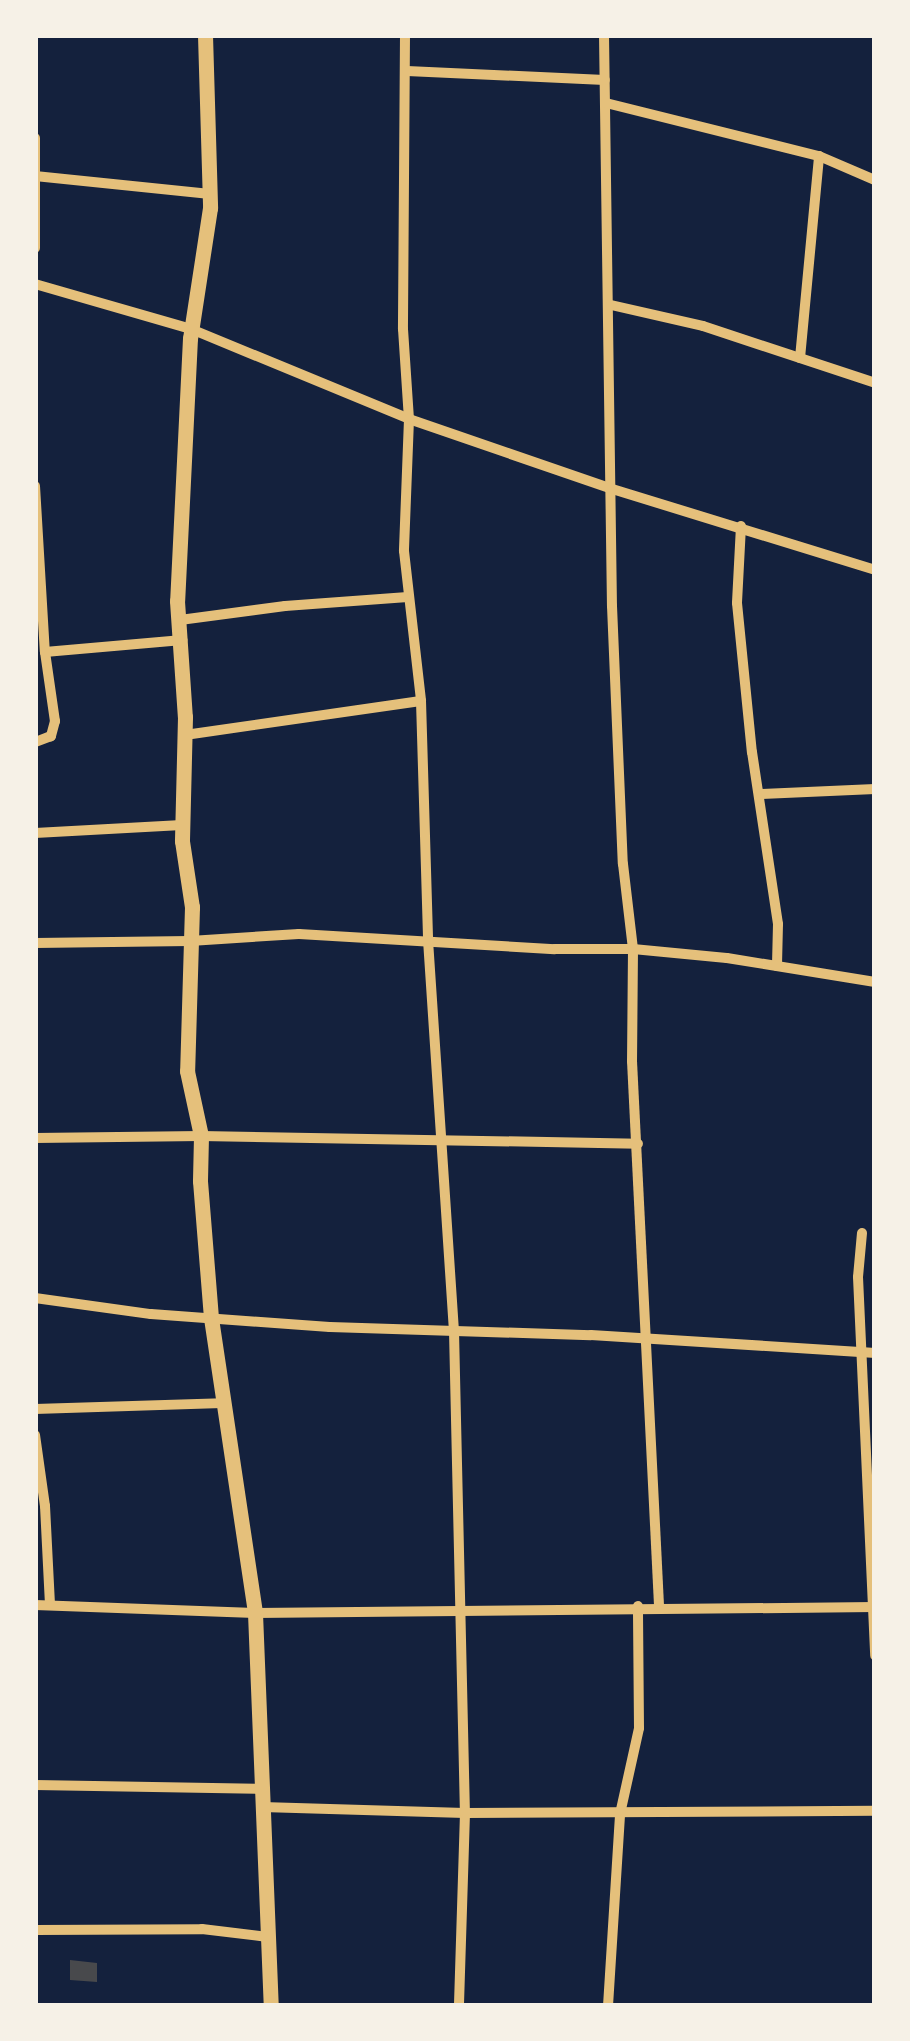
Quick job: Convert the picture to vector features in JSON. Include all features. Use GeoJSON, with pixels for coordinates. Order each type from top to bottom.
{"type":"FeatureCollection","features":[{"type":"Feature","properties":{"kind":"main road"},"geometry":{"type":"LineString","coordinates":[[204,35],[210,194],[191,329],[180,620],[184,640],[182,826],[192,908],[187,1071],[202,1136],[200,1181],[211,1318],[255,1613],[271,2006]]}},
{"type":"Feature","properties":{"kind":"street"},"geometry":{"type":"LineString","coordinates":[[405,35],[402,329],[409,419],[404,551],[421,702],[428,940],[454,1330],[465,1814],[459,2006]]}},
{"type":"Feature","properties":{"kind":"street"},"geometry":{"type":"LineString","coordinates":[[604,35],[611,304],[609,488],[623,864],[633,949],[632,1061],[659,1606]]}},
{"type":"Feature","properties":{"kind":"street"},"geometry":{"type":"LineString","coordinates":[[407,71],[605,80]]}},
{"type":"Feature","properties":{"kind":"street"},"geometry":{"type":"LineString","coordinates":[[606,102],[819,156],[875,180]]}},
{"type":"Feature","properties":{"kind":"street"},"geometry":{"type":"LineString","coordinates":[[35,138],[35,248]]}},
{"type":"Feature","properties":{"kind":"street"},"geometry":{"type":"LineString","coordinates":[[800,358],[819,156]]}},
{"type":"Feature","properties":{"kind":"street"},"geometry":{"type":"LineString","coordinates":[[36,176],[210,194]]}},
{"type":"Feature","properties":{"kind":"street"},"geometry":{"type":"LineString","coordinates":[[35,284],[191,329],[409,419],[609,488],[875,570]]}},
{"type":"Feature","properties":{"kind":"street"},"geometry":{"type":"LineString","coordinates":[[611,304],[703,326],[875,384]]}},
{"type":"Feature","properties":{"kind":"street"},"geometry":{"type":"LineString","coordinates":[[35,486],[45,652],[55,721],[51,736],[35,742]]}},
{"type":"Feature","properties":{"kind":"street"},"geometry":{"type":"LineString","coordinates":[[740,526],[737,603],[752,752],[778,924],[777,966]]}},
{"type":"Feature","properties":{"kind":"street"},"geometry":{"type":"LineString","coordinates":[[180,620],[286,606],[408,597]]}},
{"type":"Feature","properties":{"kind":"street"},"geometry":{"type":"LineString","coordinates":[[45,652],[184,640]]}},
{"type":"Feature","properties":{"kind":"street"},"geometry":{"type":"LineString","coordinates":[[184,736],[421,702]]}},
{"type":"Feature","properties":{"kind":"street"},"geometry":{"type":"LineString","coordinates":[[760,794],[875,789]]}},
{"type":"Feature","properties":{"kind":"street"},"geometry":{"type":"LineString","coordinates":[[35,832],[182,826]]}},
{"type":"Feature","properties":{"kind":"street"},"geometry":{"type":"LineString","coordinates":[[35,942],[190,941],[300,934],[555,949],[633,949],[875,982]]}},
{"type":"Feature","properties":{"kind":"street"},"geometry":{"type":"LineString","coordinates":[[35,1138],[202,1136],[638,1144]]}},
{"type":"Feature","properties":{"kind":"street"},"geometry":{"type":"LineString","coordinates":[[862,1233],[858,1277],[869,1353],[875,1656]]}},
{"type":"Feature","properties":{"kind":"street"},"geometry":{"type":"LineString","coordinates":[[35,1298],[211,1318],[869,1353]]}},
{"type":"Feature","properties":{"kind":"street"},"geometry":{"type":"LineString","coordinates":[[35,1409],[222,1403]]}},
{"type":"Feature","properties":{"kind":"street"},"geometry":{"type":"LineString","coordinates":[[35,1435],[45,1506],[50,1605]]}},
{"type":"Feature","properties":{"kind":"street"},"geometry":{"type":"LineString","coordinates":[[35,1605],[255,1613],[638,1606],[874,1607]]}},
{"type":"Feature","properties":{"kind":"street"},"geometry":{"type":"LineString","coordinates":[[608,2006],[620,1814],[639,1728],[638,1606]]}},
{"type":"Feature","properties":{"kind":"street"},"geometry":{"type":"LineString","coordinates":[[35,1786],[262,1789]]}},
{"type":"Feature","properties":{"kind":"street"},"geometry":{"type":"LineString","coordinates":[[262,1806],[465,1814],[875,1811]]}},
{"type":"Feature","properties":{"kind":"street"},"geometry":{"type":"LineString","coordinates":[[35,1930],[202,1930],[268,1937]]}},
{"type":"Feature","properties":{"kind":"building"},"geometry":{"type":"Polygon","coordinates":[[[70,1960],[97,1963],[97,1982],[70,1980],[70,1960]]]}}]}
